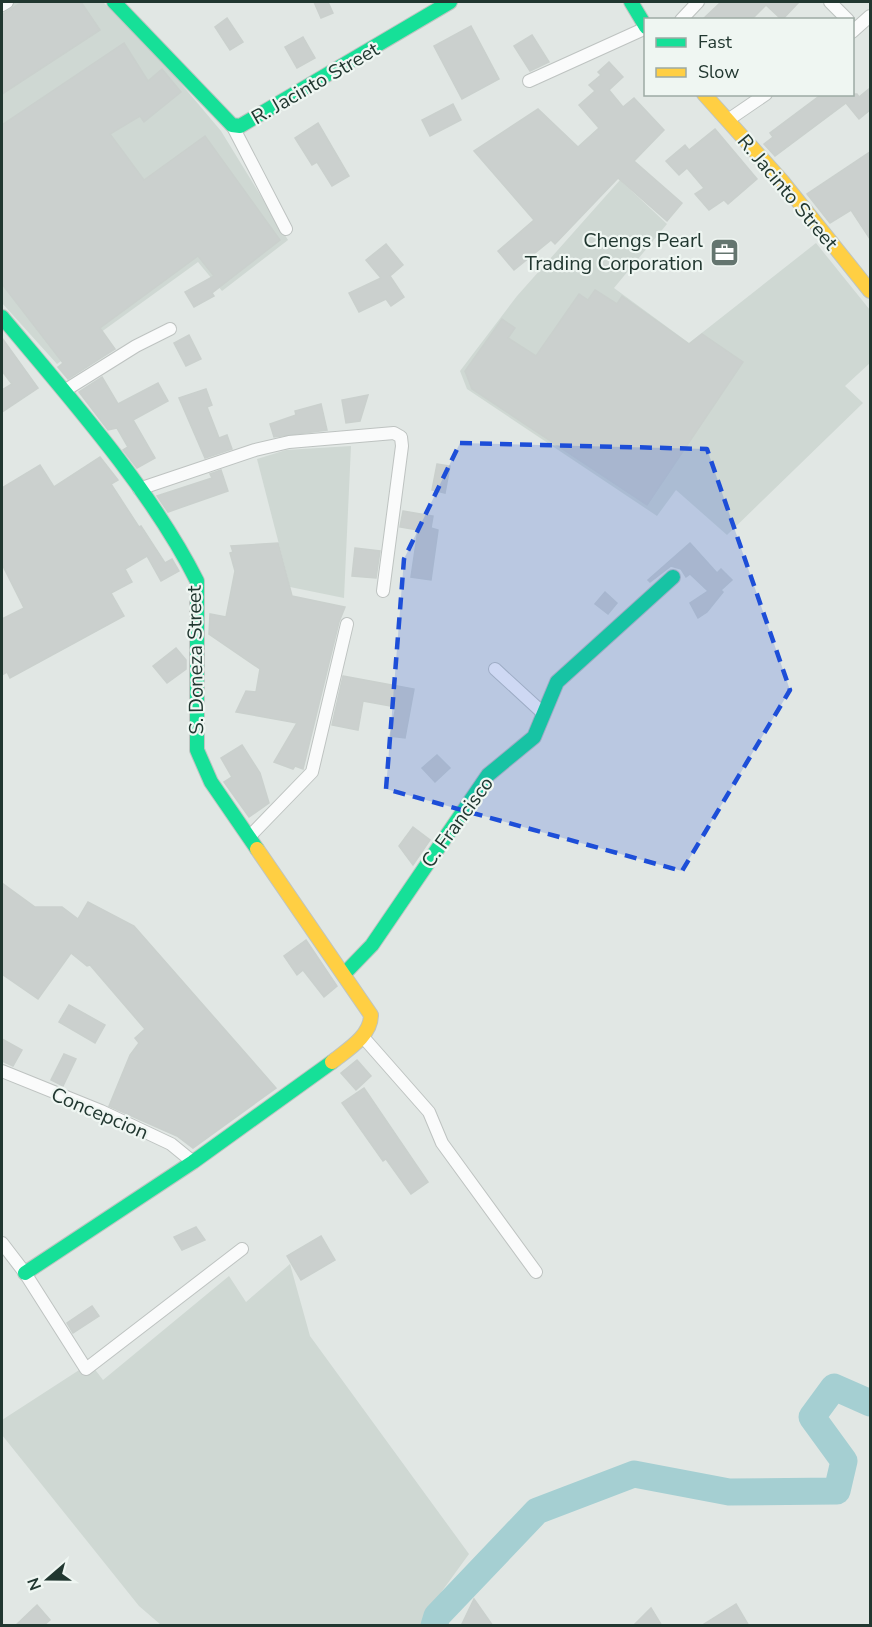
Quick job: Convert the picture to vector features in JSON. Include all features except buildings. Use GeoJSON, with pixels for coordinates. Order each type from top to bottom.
{"type":"FeatureCollection","features":[{"type":"Feature","properties":{"kind":"street"},"geometry":{"type":"LineString","coordinates":[[2,5],[8,2]]}},
{"type":"Feature","properties":{"kind":"street","name":"R. Jacinto Street"},"geometry":{"type":"LineString","coordinates":[[114,2],[232,125],[240,126],[450,2]]}},
{"type":"Feature","properties":{"kind":"street"},"geometry":{"type":"LineString","coordinates":[[631,2],[644,25]]}},
{"type":"Feature","properties":{"kind":"street"},"geometry":{"type":"LineString","coordinates":[[683,18],[698,2]]}},
{"type":"Feature","properties":{"kind":"street"},"geometry":{"type":"LineString","coordinates":[[830,2],[845,18]]}},
{"type":"Feature","properties":{"kind":"street"},"geometry":{"type":"LineString","coordinates":[[854,25],[870,16]]}},
{"type":"Feature","properties":{"kind":"street"},"geometry":{"type":"LineString","coordinates":[[529,81],[644,27]]}},
{"type":"Feature","properties":{"kind":"street","name":"R. Jacinto Street"},"geometry":{"type":"LineString","coordinates":[[706,96],[782,181],[870,291]]}},
{"type":"Feature","properties":{"kind":"street"},"geometry":{"type":"LineString","coordinates":[[728,120],[763,96]]}},
{"type":"Feature","properties":{"kind":"street"},"geometry":{"type":"LineString","coordinates":[[232,125],[286,229]]}},
{"type":"Feature","properties":{"kind":"street","name":"S. Doneza Street"},"geometry":{"type":"LineString","coordinates":[[2,317],[64,391],[139,489],[188,561],[196,581],[199,599],[194,702],[197,750],[211,782],[345,973],[371,1015],[370,1024],[363,1037]]}},
{"type":"Feature","properties":{"kind":"street"},"geometry":{"type":"LineString","coordinates":[[64,391],[136,346],[171,329]]}},
{"type":"Feature","properties":{"kind":"street"},"geometry":{"type":"LineString","coordinates":[[139,489],[255,450],[289,442],[394,433],[400,437],[402,446],[383,591]]}},
{"type":"Feature","properties":{"kind":"street","name":"C. Francisco"},"geometry":{"type":"LineString","coordinates":[[345,973],[372,945],[488,775],[534,737],[557,682],[673,577]]}},
{"type":"Feature","properties":{"kind":"street"},"geometry":{"type":"LineString","coordinates":[[249,837],[312,772],[346,624]]}},
{"type":"Feature","properties":{"kind":"street"},"geometry":{"type":"LineString","coordinates":[[495,669],[544,714]]}},
{"type":"Feature","properties":{"kind":"street"},"geometry":{"type":"LineString","coordinates":[[25,1274],[193,1162],[356,1045],[363,1037],[429,1112],[442,1143],[536,1272]]}},
{"type":"Feature","properties":{"kind":"street","name":"Concepcion"},"geometry":{"type":"LineString","coordinates":[[2,1071],[101,1111],[171,1144],[193,1162]]}},
{"type":"Feature","properties":{"kind":"street"},"geometry":{"type":"LineString","coordinates":[[2,1243],[25,1274],[86,1369],[242,1249]]}},
{"type":"Feature","properties":{"kind":"highlighted area"},"geometry":{"type":"Polygon","coordinates":[[[460,443],[707,449],[790,690],[682,871],[386,789],[404,559],[460,443]]]}},
{"type":"Feature","properties":{"kind":"shaded area"},"geometry":{"type":"Polygon","coordinates":[[[14,2],[103,2],[162,61],[221,131],[288,240],[222,291],[198,262],[57,364],[2,303],[2,10],[14,2]]]}},
{"type":"Feature","properties":{"kind":"shaded area"},"geometry":{"type":"Polygon","coordinates":[[[620,180],[667,224],[614,288],[689,343],[816,243],[870,310],[870,363],[845,386],[863,403],[727,535],[676,490],[657,516],[467,389],[460,371],[517,296],[620,180]]]}},
{"type":"Feature","properties":{"kind":"shaded area"},"geometry":{"type":"Polygon","coordinates":[[[351,446],[344,598],[290,587],[257,459],[286,450],[351,446]]]}},
{"type":"Feature","properties":{"kind":"shaded area"},"geometry":{"type":"Polygon","coordinates":[[[290,1264],[310,1336],[469,1554],[429,1609],[422,1625],[161,1625],[139,1606],[2,1435],[2,1420],[90,1363],[103,1380],[229,1276],[246,1302],[290,1264]]]}},
{"type":"Feature","properties":{"kind":"waterway"},"geometry":{"type":"LineString","coordinates":[[434,1626],[437,1616],[537,1511],[634,1474],[729,1492],[837,1491],[844,1461],[812,1417],[834,1387],[870,1403]]}},
{"type":"Feature","properties":{"kind":"traffic: fast"},"geometry":{"type":"LineString","coordinates":[[114,2],[232,125],[240,126],[450,2]]}},
{"type":"Feature","properties":{"kind":"traffic: fast"},"geometry":{"type":"LineString","coordinates":[[631,2],[644,24]]}},
{"type":"Feature","properties":{"kind":"traffic: fast"},"geometry":{"type":"LineString","coordinates":[[2,317],[107,444],[156,512],[197,581],[197,750],[211,782],[257,849]]}},
{"type":"Feature","properties":{"kind":"traffic: fast"},"geometry":{"type":"LineString","coordinates":[[345,973],[372,945],[488,775],[534,737],[557,682],[673,577]]}},
{"type":"Feature","properties":{"kind":"traffic: fast"},"geometry":{"type":"LineString","coordinates":[[25,1273],[193,1162],[332,1062]]}},
{"type":"Feature","properties":{"kind":"traffic: slow"},"geometry":{"type":"LineString","coordinates":[[706,96],[782,181],[870,291]]}},
{"type":"Feature","properties":{"kind":"traffic: slow"},"geometry":{"type":"LineString","coordinates":[[257,849],[371,1015],[370,1023],[363,1036],[332,1062]]}},
{"type":"Feature","properties":{"kind":"place","name":"Chengs Pearl Trading Corporation"},"geometry":{"type":"Point","coordinates":[724,252]}}]}
